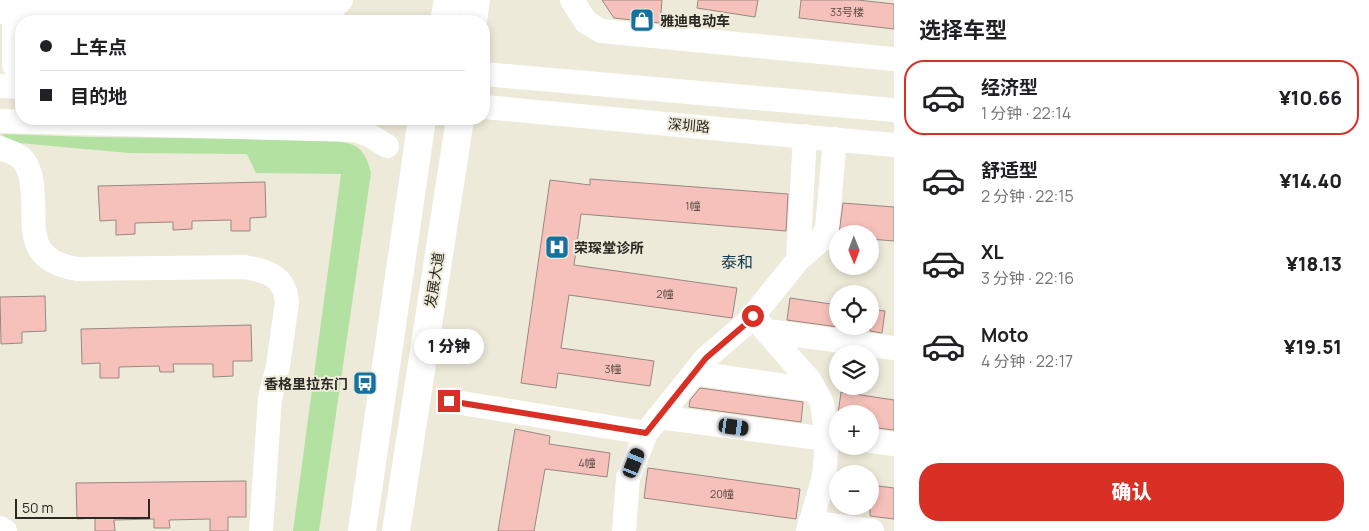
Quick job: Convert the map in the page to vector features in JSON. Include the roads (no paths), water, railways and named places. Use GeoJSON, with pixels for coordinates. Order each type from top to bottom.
{"type":"FeatureCollection","features":[{"type":"Feature","properties":{"kind":"main road"},"geometry":{"type":"LineString","coordinates":[[445,15],[448,0]]}},
{"type":"Feature","properties":{"kind":"main road"},"geometry":{"type":"LineString","coordinates":[[473,15],[476,0]]}},
{"type":"Feature","properties":{"kind":"main road"},"geometry":{"type":"LineString","coordinates":[[362,531],[421,125]]}},
{"type":"Feature","properties":{"kind":"main road","name":"发展大道"},"geometry":{"type":"LineString","coordinates":[[396,531],[459,125]]}},
{"type":"Feature","properties":{"kind":"street"},"geometry":{"type":"LineString","coordinates":[[572,0],[586,22],[601,31],[894,59]]}},
{"type":"Feature","properties":{"kind":"street"},"geometry":{"type":"LineString","coordinates":[[0,86],[14,70],[9,8],[333,4]]}},
{"type":"Feature","properties":{"kind":"street"},"geometry":{"type":"LineString","coordinates":[[490,75],[894,110]]}},
{"type":"Feature","properties":{"kind":"street","name":"深圳路"},"geometry":{"type":"LineString","coordinates":[[490,107],[894,145]]}},
{"type":"Feature","properties":{"kind":"street"},"geometry":{"type":"LineString","coordinates":[[0,121],[15,121]]}},
{"type":"Feature","properties":{"kind":"street"},"geometry":{"type":"LineString","coordinates":[[158,125],[355,130],[369,135],[387,146]]}},
{"type":"Feature","properties":{"kind":"street"},"geometry":{"type":"LineString","coordinates":[[798,260],[806,136]]}},
{"type":"Feature","properties":{"kind":"street"},"geometry":{"type":"LineString","coordinates":[[760,324],[798,260],[821,240],[827,228],[835,139]]}},
{"type":"Feature","properties":{"kind":"street"},"geometry":{"type":"LineString","coordinates":[[0,148],[22,159],[29,169],[32,186],[35,241],[47,259],[62,266],[77,269],[245,267],[271,274],[281,283],[286,293],[287,302],[278,366],[270,398],[261,531]]}},
{"type":"Feature","properties":{"kind":"street"},"geometry":{"type":"LineString","coordinates":[[624,531],[628,478],[652,425],[706,358],[748,322],[894,348]]}},
{"type":"Feature","properties":{"kind":"street"},"geometry":{"type":"LineString","coordinates":[[760,324],[810,381],[822,404],[829,430]]}},
{"type":"Feature","properties":{"kind":"street"},"geometry":{"type":"LineString","coordinates":[[694,373],[815,390]]}},
{"type":"Feature","properties":{"kind":"street"},"geometry":{"type":"LineString","coordinates":[[449,401],[652,425],[829,437]]}},
{"type":"Feature","properties":{"kind":"street"},"geometry":{"type":"LineString","coordinates":[[879,442],[894,444]]}},
{"type":"Feature","properties":{"kind":"street"},"geometry":{"type":"LineString","coordinates":[[829,448],[824,477],[809,526],[872,531]]}},
{"type":"Feature","properties":{"kind":"street"},"geometry":{"type":"LineString","coordinates":[[0,528],[5,531]]}},
{"type":"Feature","properties":{"kind":"place","name":"雅迪电动车"},"geometry":{"type":"Point","coordinates":[642,20]}},
{"type":"Feature","properties":{"kind":"place","name":"荣琛堂诊所"},"geometry":{"type":"Point","coordinates":[557,247]}},
{"type":"Feature","properties":{"kind":"place","name":"香格里拉东门"},"geometry":{"type":"Point","coordinates":[365,383]}},
{"type":"Feature","properties":{"kind":"district","name":"泰和"},"geometry":{"type":"Point","coordinates":[737,262]}}]}
